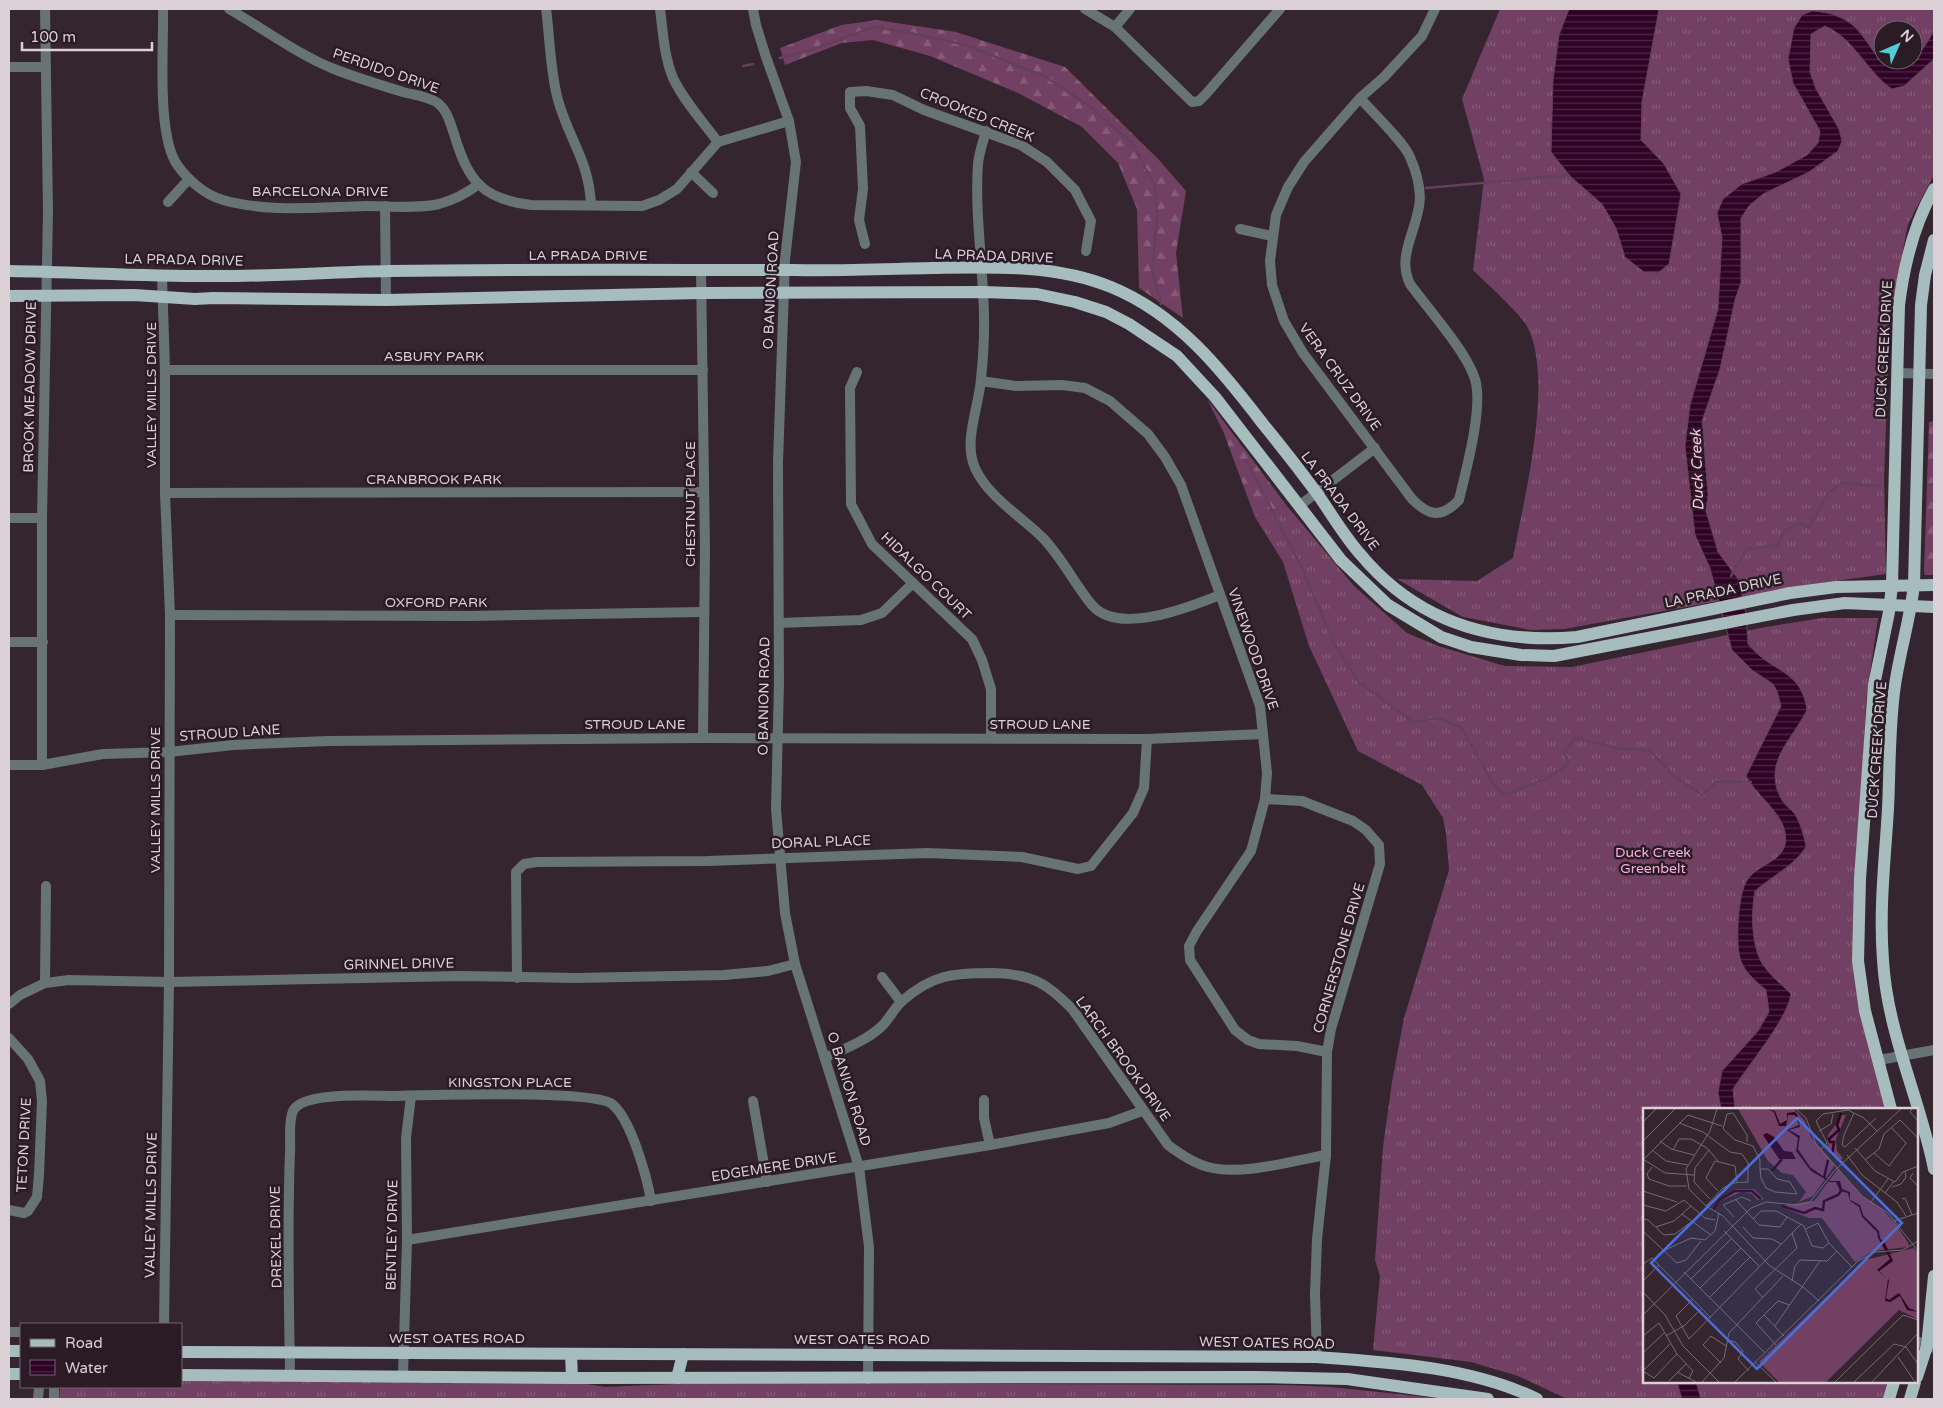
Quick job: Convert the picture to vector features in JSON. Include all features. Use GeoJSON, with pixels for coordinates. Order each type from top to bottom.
{"type":"FeatureCollection","features":[{"type":"Feature","properties":{"kind":"main road","name":"DUCK CREEK DRIVE"},"geometry":{"type":"LineString","coordinates":[[1891,1108],[1865,1011],[1860,978],[1860,879],[1874,685],[1892,584],[1899,305],[1904,269],[1914,238],[1934,189]]}},
{"type":"Feature","properties":{"kind":"main road","name":"DUCK CREEK DRIVE"},"geometry":{"type":"LineString","coordinates":[[1934,240],[1921,305],[1914,585],[1912,605],[1895,692],[1882,918],[1882,961],[1888,996],[1903,1056],[1927,1134],[1934,1169]]}},
{"type":"Feature","properties":{"kind":"main road","name":"LA PRADA DRIVE"},"geometry":{"type":"LineString","coordinates":[[9,272],[162,276],[386,271],[784,270],[980,267],[1045,270],[1082,278],[1110,287],[1136,299],[1175,325],[1224,372],[1317,492],[1359,553],[1397,591],[1426,610],[1458,624],[1485,633],[1522,639],[1578,637],[1790,593],[1836,587],[1892,584],[1934,585]]}},
{"type":"Feature","properties":{"kind":"main road"},"geometry":{"type":"LineString","coordinates":[[9,296],[134,295],[164,298],[386,300],[702,292],[983,292],[1037,294],[1075,302],[1114,316],[1157,341],[1177,356],[1216,397],[1341,560],[1367,587],[1415,623],[1441,637],[1471,647],[1521,655],[1554,656],[1793,610],[1845,603],[1890,603],[1934,607]]}},
{"type":"Feature","properties":{"kind":"main road"},"geometry":{"type":"LineString","coordinates":[[1918,1373],[1926,1345],[1934,1276]]}},
{"type":"Feature","properties":{"kind":"main road","name":"WEST OATES ROAD"},"geometry":{"type":"LineString","coordinates":[[182,1352],[868,1354],[1317,1358],[1402,1364],[1460,1375],[1509,1388],[1537,1399]]}},
{"type":"Feature","properties":{"kind":"main road"},"geometry":{"type":"LineString","coordinates":[[571,1354],[572,1378]]}},
{"type":"Feature","properties":{"kind":"main road"},"geometry":{"type":"LineString","coordinates":[[677,1378],[683,1354]]}},
{"type":"Feature","properties":{"kind":"main road"},"geometry":{"type":"LineString","coordinates":[[1256,1377],[1299,1372],[1308,1369],[1317,1358],[1329,1371],[1347,1379]]}},
{"type":"Feature","properties":{"kind":"main road"},"geometry":{"type":"LineString","coordinates":[[182,1375],[868,1379],[1256,1377],[1347,1379],[1451,1392],[1488,1399]]}},
{"type":"Feature","properties":{"kind":"main road"},"geometry":{"type":"LineString","coordinates":[[1889,1399],[1894,1383]]}},
{"type":"Feature","properties":{"kind":"main road"},"geometry":{"type":"LineString","coordinates":[[1910,1399],[1915,1383]]}},
{"type":"Feature","properties":{"kind":"street","name":"BROOK MEADOW DRIVE"},"geometry":{"type":"LineString","coordinates":[[42,765],[42,518],[48,272],[46,9]]}},
{"type":"Feature","properties":{"kind":"street","name":"BARCELONA DRIVE"},"geometry":{"type":"LineString","coordinates":[[163,9],[164,123],[176,164],[189,179],[221,200],[256,207],[436,204],[450,201],[479,184]]}},
{"type":"Feature","properties":{"kind":"street","name":"PERDIDO DRIVE"},"geometry":{"type":"LineString","coordinates":[[228,9],[295,50],[333,68],[368,82],[437,101],[447,114],[462,160],[479,184],[495,198],[512,203],[642,206],[659,200],[677,189],[718,142]]}},
{"type":"Feature","properties":{"kind":"street"},"geometry":{"type":"LineString","coordinates":[[546,9],[557,98],[583,159],[590,184],[591,205]]}},
{"type":"Feature","properties":{"kind":"street"},"geometry":{"type":"LineString","coordinates":[[660,9],[666,54],[674,79],[718,142],[789,121]]}},
{"type":"Feature","properties":{"kind":"street","name":"O BANION ROAD"},"geometry":{"type":"LineString","coordinates":[[753,9],[758,34],[789,121],[796,162],[784,270],[778,462],[779,623],[776,809],[780,857],[785,913],[795,964],[859,1167],[869,1247],[868,1379]]}},
{"type":"Feature","properties":{"kind":"street"},"geometry":{"type":"LineString","coordinates":[[1085,9],[1115,27],[1192,102],[1199,101],[1280,9]]}},
{"type":"Feature","properties":{"kind":"street"},"geometry":{"type":"LineString","coordinates":[[1115,27],[1130,9]]}},
{"type":"Feature","properties":{"kind":"street","name":"VERA CRUZ DRIVE"},"geometry":{"type":"LineString","coordinates":[[1360,98],[1410,156],[1418,180],[1420,205],[1404,257],[1405,274],[1410,284],[1469,366],[1476,383],[1477,404],[1459,500],[1450,509],[1438,513],[1424,512],[1412,498],[1303,353],[1284,322],[1272,285],[1270,261],[1276,214],[1293,178],[1328,132],[1360,98],[1384,77],[1422,36],[1435,9]]}},
{"type":"Feature","properties":{"kind":"street"},"geometry":{"type":"LineString","coordinates":[[9,67],[45,67]]}},
{"type":"Feature","properties":{"kind":"street","name":"CROOKED CREEK"},"geometry":{"type":"LineString","coordinates":[[865,244],[859,220],[863,189],[860,126],[850,108],[850,92],[866,91],[893,95],[924,110],[986,131],[1021,145],[1047,162],[1076,190],[1091,221],[1086,251]]}},
{"type":"Feature","properties":{"kind":"street"},"geometry":{"type":"LineString","coordinates":[[986,131],[978,163],[980,267],[983,292],[981,381],[971,436],[971,454],[975,468],[994,495],[1029,524],[1057,552],[1093,606],[1104,614],[1140,619],[1179,612],[1220,595]]}},
{"type":"Feature","properties":{"kind":"street"},"geometry":{"type":"LineString","coordinates":[[690,172],[713,194]]}},
{"type":"Feature","properties":{"kind":"street"},"geometry":{"type":"LineString","coordinates":[[168,202],[189,179]]}},
{"type":"Feature","properties":{"kind":"street"},"geometry":{"type":"LineString","coordinates":[[385,206],[386,300]]}},
{"type":"Feature","properties":{"kind":"street"},"geometry":{"type":"LineString","coordinates":[[1240,229],[1272,236]]}},
{"type":"Feature","properties":{"kind":"street","name":"CHESTNUT PLACE"},"geometry":{"type":"LineString","coordinates":[[701,270],[704,492],[703,738]]}},
{"type":"Feature","properties":{"kind":"street","name":"VALLEY MILLS DRIVE"},"geometry":{"type":"LineString","coordinates":[[162,276],[165,370],[165,493],[170,615],[164,1323]]}},
{"type":"Feature","properties":{"kind":"street","name":"ASBURY PARK"},"geometry":{"type":"LineString","coordinates":[[165,370],[703,370]]}},
{"type":"Feature","properties":{"kind":"street","name":"HIDALGO COURT"},"geometry":{"type":"LineString","coordinates":[[857,372],[850,388],[850,504],[872,544],[912,584],[950,616],[972,639],[982,660],[991,689],[991,738]]}},
{"type":"Feature","properties":{"kind":"street"},"geometry":{"type":"LineString","coordinates":[[1897,373],[1934,374]]}},
{"type":"Feature","properties":{"kind":"street","name":"VINEWOOD DRIVE"},"geometry":{"type":"LineString","coordinates":[[981,381],[1016,386],[1062,385],[1085,388],[1110,401],[1128,414],[1160,449],[1180,485],[1260,706],[1268,772],[1265,799],[1252,851],[1197,931],[1189,946],[1190,960],[1235,1030],[1248,1040],[1259,1044],[1297,1046],[1327,1052]]}},
{"type":"Feature","properties":{"kind":"street"},"geometry":{"type":"LineString","coordinates":[[1299,506],[1374,448]]}},
{"type":"Feature","properties":{"kind":"street","name":"CRANBROOK PARK"},"geometry":{"type":"LineString","coordinates":[[165,493],[704,492]]}},
{"type":"Feature","properties":{"kind":"street"},"geometry":{"type":"LineString","coordinates":[[9,518],[42,518]]}},
{"type":"Feature","properties":{"kind":"street"},"geometry":{"type":"LineString","coordinates":[[779,623],[861,620],[882,613],[912,584]]}},
{"type":"Feature","properties":{"kind":"street","name":"OXFORD PARK"},"geometry":{"type":"LineString","coordinates":[[170,615],[470,616],[703,612]]}},
{"type":"Feature","properties":{"kind":"street"},"geometry":{"type":"LineString","coordinates":[[9,642],[43,642]]}},
{"type":"Feature","properties":{"kind":"street","name":"STROUD LANE"},"geometry":{"type":"LineString","coordinates":[[9,765],[42,765],[103,754],[169,752],[233,745],[328,741],[703,738],[1147,739],[1263,734]]}},
{"type":"Feature","properties":{"kind":"street","name":"DORAL PLACE"},"geometry":{"type":"LineString","coordinates":[[517,978],[516,872],[524,864],[537,862],[707,861],[927,853],[1022,857],[1078,869],[1090,866],[1133,813],[1144,788],[1147,739]]}},
{"type":"Feature","properties":{"kind":"street","name":"CORNERSTONE DRIVE"},"geometry":{"type":"LineString","coordinates":[[1265,799],[1302,801],[1330,811],[1366,830],[1380,845],[1380,864],[1331,1029],[1327,1052],[1326,1155],[1317,1239],[1315,1294],[1317,1358]]}},
{"type":"Feature","properties":{"kind":"street"},"geometry":{"type":"LineString","coordinates":[[45,983],[46,886]]}},
{"type":"Feature","properties":{"kind":"street","name":"GRINNEL DRIVE"},"geometry":{"type":"LineString","coordinates":[[9,1004],[20,995],[45,983],[88,979],[168,982],[460,976],[517,978],[724,975],[768,970],[795,964]]}},
{"type":"Feature","properties":{"kind":"street","name":"LARCH BROOK DRIVE"},"geometry":{"type":"LineString","coordinates":[[825,1058],[859,1041],[882,1026],[901,1002],[944,975],[963,973],[1013,974],[1031,978],[1055,990],[1073,1010],[1168,1145],[1184,1157],[1208,1167],[1229,1170],[1326,1155]]}},
{"type":"Feature","properties":{"kind":"street"},"geometry":{"type":"LineString","coordinates":[[882,977],[901,1002]]}},
{"type":"Feature","properties":{"kind":"street","name":"TETON DRIVE"},"geometry":{"type":"LineString","coordinates":[[9,1038],[28,1059],[35,1071],[40,1081],[42,1100],[36,1197],[28,1211],[24,1213],[9,1210]]}},
{"type":"Feature","properties":{"kind":"street"},"geometry":{"type":"LineString","coordinates":[[1879,1060],[1934,1050]]}},
{"type":"Feature","properties":{"kind":"street","name":"KINGSTON PLACE"},"geometry":{"type":"LineString","coordinates":[[302,1101],[322,1098],[411,1096],[571,1096],[599,1099],[612,1104],[624,1119],[647,1178],[652,1201]]}},
{"type":"Feature","properties":{"kind":"street","name":"BENTLEY DRIVE"},"geometry":{"type":"LineString","coordinates":[[403,1376],[407,1240],[406,1138],[411,1096]]}},
{"type":"Feature","properties":{"kind":"street"},"geometry":{"type":"LineString","coordinates":[[984,1100],[984,1118],[990,1145]]}},
{"type":"Feature","properties":{"kind":"street","name":"DREXEL DRIVE"},"geometry":{"type":"LineString","coordinates":[[290,1376],[291,1137],[293,1111],[302,1101]]}},
{"type":"Feature","properties":{"kind":"street"},"geometry":{"type":"LineString","coordinates":[[753,1101],[767,1182]]}},
{"type":"Feature","properties":{"kind":"street","name":"EDGEMERE DRIVE"},"geometry":{"type":"LineString","coordinates":[[407,1240],[594,1208],[652,1201],[990,1145],[1109,1123],[1142,1110]]}},
{"type":"Feature","properties":{"kind":"green space"},"geometry":{"type":"Polygon","coordinates":[[[1500,9],[1934,9],[1934,175],[1908,224],[1890,319],[1884,479],[1886,574],[1813,584],[1564,629],[1531,630],[1463,617],[1397,579],[1477,581],[1513,558],[1534,441],[1538,409],[1538,378],[1535,351],[1525,323],[1473,270],[1484,179],[1462,99],[1500,9]]]}},
{"type":"Feature","properties":{"kind":"green space"},"geometry":{"type":"Polygon","coordinates":[[[877,20],[956,32],[1065,67],[1160,161],[1186,191],[1176,253],[1183,318],[1139,288],[1137,209],[1118,163],[1082,127],[1018,93],[930,56],[873,40],[842,43],[785,65],[780,48],[841,25],[877,20]]]}},
{"type":"Feature","properties":{"kind":"green space"},"geometry":{"type":"Polygon","coordinates":[[[1207,399],[1287,506],[1255,517],[1223,431],[1207,399]]]}},
{"type":"Feature","properties":{"kind":"green space"},"geometry":{"type":"Polygon","coordinates":[[[1934,421],[1934,575],[1925,575],[1929,422],[1934,421]]]}},
{"type":"Feature","properties":{"kind":"green space","name":"Duck Creek Greenbelt"},"geometry":{"type":"Polygon","coordinates":[[[1287,506],[1354,586],[1407,633],[1438,646],[1505,666],[1572,667],[1766,627],[1822,618],[1878,618],[1866,701],[1854,971],[1885,1108],[1643,1108],[1643,1383],[1888,1383],[1883,1399],[1567,1399],[1518,1376],[1471,1362],[1373,1350],[1380,1276],[1375,1260],[1383,1147],[1392,1082],[1404,1018],[1449,870],[1446,833],[1443,818],[1422,785],[1358,751],[1309,646],[1283,562],[1255,517],[1287,506]]]}},
{"type":"Feature","properties":{"kind":"green space"},"geometry":{"type":"Polygon","coordinates":[[[182,1379],[569,1381],[605,1387],[698,1383],[1286,1385],[1332,1387],[1445,1399],[59,1399],[60,1388],[182,1388],[182,1379]]]}},
{"type":"Feature","properties":{"kind":"water"},"geometry":{"type":"Polygon","coordinates":[[[1569,9],[1659,9],[1642,102],[1641,140],[1664,164],[1681,194],[1669,264],[1659,272],[1644,272],[1625,257],[1616,228],[1602,204],[1570,176],[1551,152],[1553,80],[1559,35],[1569,9]]]}},
{"type":"Feature","properties":{"kind":"water","name":"Duck Creek"},"geometry":{"type":"Polygon","coordinates":[[[1812,11],[1835,15],[1855,27],[1873,50],[1873,70],[1922,70],[1904,86],[1892,89],[1883,82],[1853,47],[1835,32],[1825,26],[1811,34],[1810,72],[1816,89],[1839,129],[1842,141],[1838,151],[1809,172],[1763,194],[1749,206],[1741,218],[1741,282],[1735,300],[1720,369],[1702,421],[1708,495],[1706,511],[1718,552],[1738,579],[1746,613],[1748,644],[1757,654],[1792,679],[1799,686],[1804,696],[1807,710],[1781,753],[1775,775],[1776,787],[1782,800],[1797,818],[1806,847],[1795,860],[1755,891],[1753,929],[1759,957],[1769,973],[1791,994],[1788,1005],[1775,1029],[1733,1089],[1735,1108],[1721,1108],[1718,1092],[1722,1071],[1758,1031],[1769,1012],[1766,990],[1748,974],[1741,961],[1738,944],[1738,922],[1743,889],[1746,882],[1751,875],[1779,855],[1784,848],[1786,840],[1784,828],[1777,815],[1746,776],[1781,706],[1773,684],[1752,670],[1732,650],[1710,568],[1695,535],[1685,446],[1690,405],[1718,309],[1722,237],[1717,213],[1723,199],[1742,184],[1776,172],[1807,155],[1818,143],[1820,131],[1793,83],[1788,59],[1794,28],[1802,15],[1812,11]]]}},
{"type":"Feature","properties":{"kind":"water"},"geometry":{"type":"Polygon","coordinates":[[[1934,30],[1934,59],[1923,69],[1923,48],[1934,30]]]}},
{"type":"Feature","properties":{"kind":"water"},"geometry":{"type":"Polygon","coordinates":[[[1677,1383],[1696,1383],[1701,1399],[1682,1399],[1677,1383]]]}},
{"type":"Feature","properties":{"kind":"waterway"},"geometry":{"type":"LineString","coordinates":[[780,58],[811,50],[874,27],[966,45],[1046,77],[1093,109],[1133,144],[1155,187],[1157,220],[1152,270],[1161,304]]}},
{"type":"Feature","properties":{"kind":"waterway"},"geometry":{"type":"LineString","coordinates":[[743,66],[753,64]]}},
{"type":"Feature","properties":{"kind":"waterway"},"geometry":{"type":"LineString","coordinates":[[1426,188],[1569,175]]}},
{"type":"Feature","properties":{"kind":"waterway"},"geometry":{"type":"LineString","coordinates":[[1246,460],[1302,568],[1335,645],[1359,682],[1413,722],[1439,718],[1462,728],[1492,782],[1503,795],[1538,782],[1562,769],[1569,763],[1564,753],[1575,738],[1616,748],[1650,751],[1674,776],[1702,795],[1716,782],[1751,782]]}},
{"type":"Feature","properties":{"kind":"waterway"},"geometry":{"type":"LineString","coordinates":[[1731,576],[1747,549],[1778,545],[1785,530],[1799,523],[1809,527],[1829,492],[1842,483],[1877,486]]}},
{"type":"Feature","properties":{"kind":"waterway"},"geometry":{"type":"LineString","coordinates":[[1929,485],[1934,484]]}}]}
